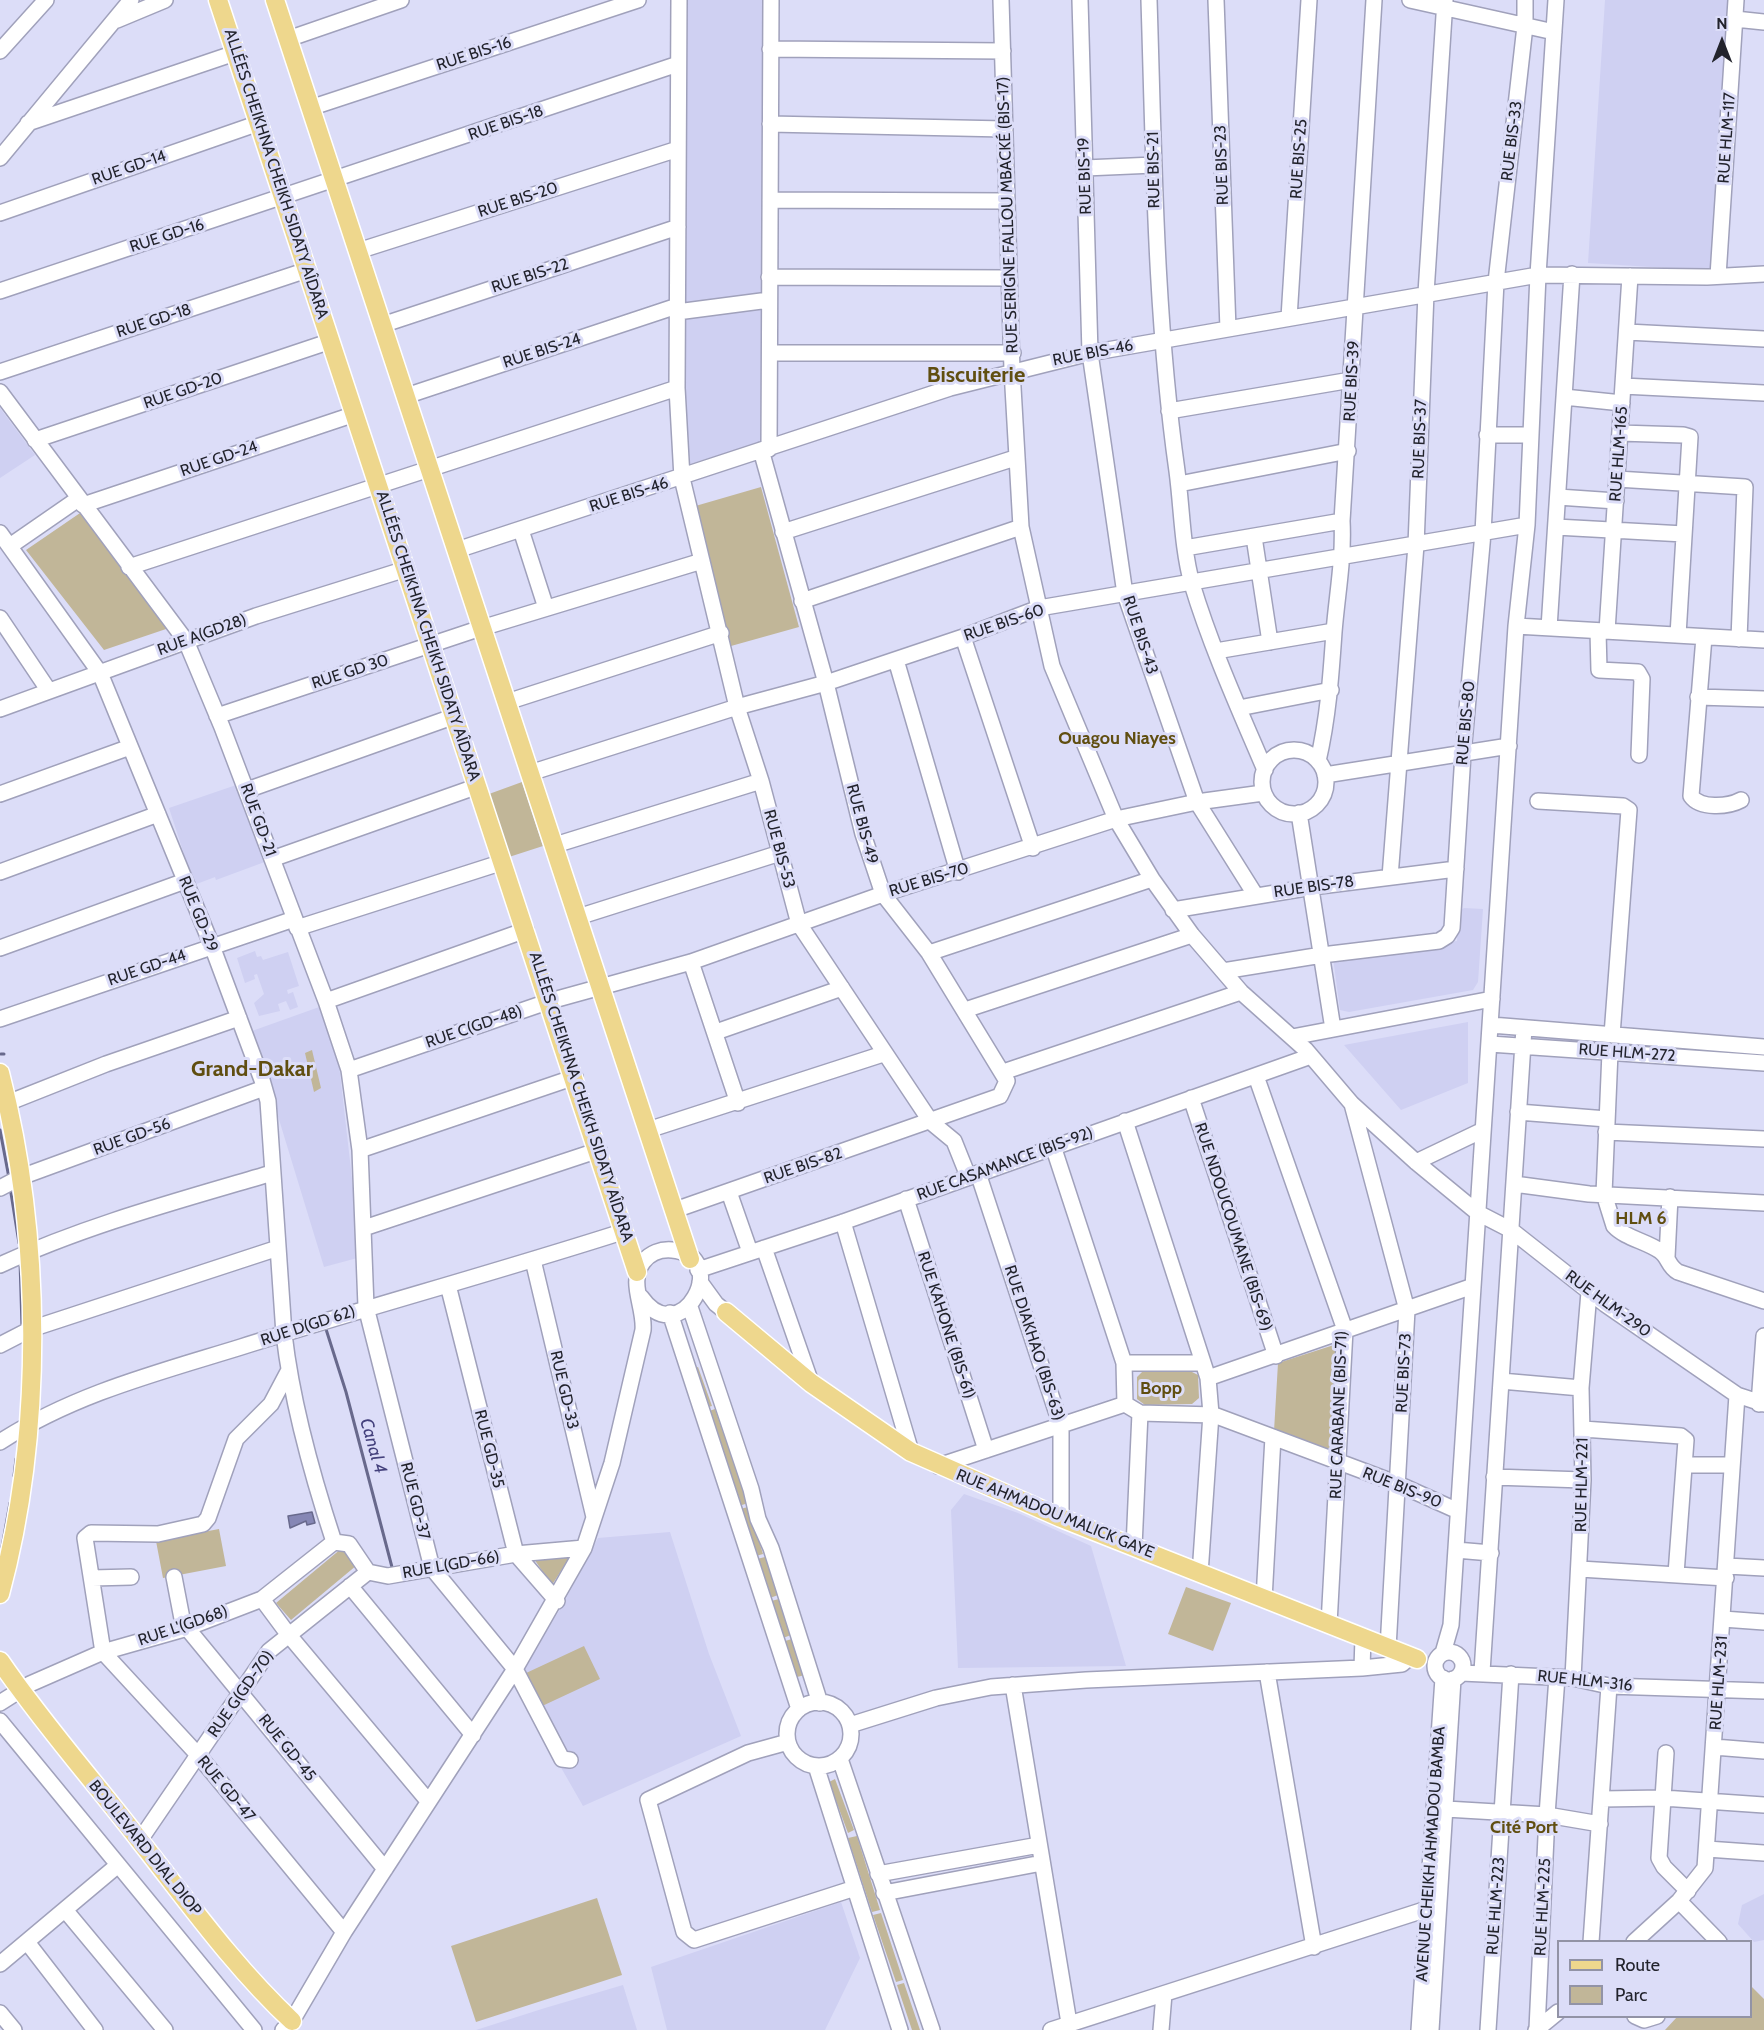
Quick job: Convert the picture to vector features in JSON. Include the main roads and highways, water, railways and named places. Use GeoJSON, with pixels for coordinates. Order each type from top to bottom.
{"type":"FeatureCollection","features":[{"type":"Feature","properties":{"kind":"main road","name":"ALLÉES CHEIKHNA CHEIKH SIDATY AÎDARA"},"geometry":{"type":"LineString","coordinates":[[218,0],[286,197],[355,414],[382,485],[406,568],[435,644],[455,716],[526,930],[552,1000],[638,1272]]}},
{"type":"Feature","properties":{"kind":"main road"},"geometry":{"type":"LineString","coordinates":[[275,0],[310,108],[330,182],[358,251],[406,396],[426,472],[457,550],[479,629],[507,702],[555,845],[578,917],[597,989],[696,1270]]}},
{"type":"Feature","properties":{"kind":"main road"},"geometry":{"type":"LineString","coordinates":[[0,1073],[4,1104],[21,1177],[28,1252],[31,1329],[28,1424],[16,1525],[0,1594]]}},
{"type":"Feature","properties":{"kind":"main road","name":"RUE AHMADOU MALICK GAYE"},"geometry":{"type":"LineString","coordinates":[[726,1312],[811,1383],[911,1452],[938,1466],[1061,1518],[1414,1658]]}},
{"type":"Feature","properties":{"kind":"main road","name":"BOULEVARD DIAL DIOP"},"geometry":{"type":"LineString","coordinates":[[0,1661],[19,1689],[291,2027]]}},
{"type":"Feature","properties":{"kind":"waterway"},"geometry":{"type":"LineString","coordinates":[[0,1130],[9,1178]]}},
{"type":"Feature","properties":{"kind":"waterway"},"geometry":{"type":"LineString","coordinates":[[10,1187],[19,1243]]}},
{"type":"Feature","properties":{"kind":"waterway"},"geometry":{"type":"LineString","coordinates":[[20,1261],[22,1327]]}},
{"type":"Feature","properties":{"kind":"waterway","name":"Canal 4"},"geometry":{"type":"LineString","coordinates":[[325,1326],[346,1392],[393,1571]]}},
{"type":"Feature","properties":{"kind":"waterway"},"geometry":{"type":"LineString","coordinates":[[14,1476],[16,1459]]}},
{"type":"Feature","properties":{"kind":"waterway"},"geometry":{"type":"LineString","coordinates":[[2,1547],[10,1503]]}},
{"type":"Feature","properties":{"kind":"district","name":"Biscuiterie"},"geometry":{"type":"Point","coordinates":[976,376]}},
{"type":"Feature","properties":{"kind":"district","name":"Ouagou Niayes"},"geometry":{"type":"Point","coordinates":[1117,739]}},
{"type":"Feature","properties":{"kind":"district","name":"Grand-Dakar"},"geometry":{"type":"Point","coordinates":[252,1070]}},
{"type":"Feature","properties":{"kind":"district","name":"HLM 6"},"geometry":{"type":"Point","coordinates":[1641,1219]}},
{"type":"Feature","properties":{"kind":"district","name":"Bopp"},"geometry":{"type":"Point","coordinates":[1161,1389]}},
{"type":"Feature","properties":{"kind":"district","name":"Cité Port"},"geometry":{"type":"Point","coordinates":[1524,1828]}}]}
